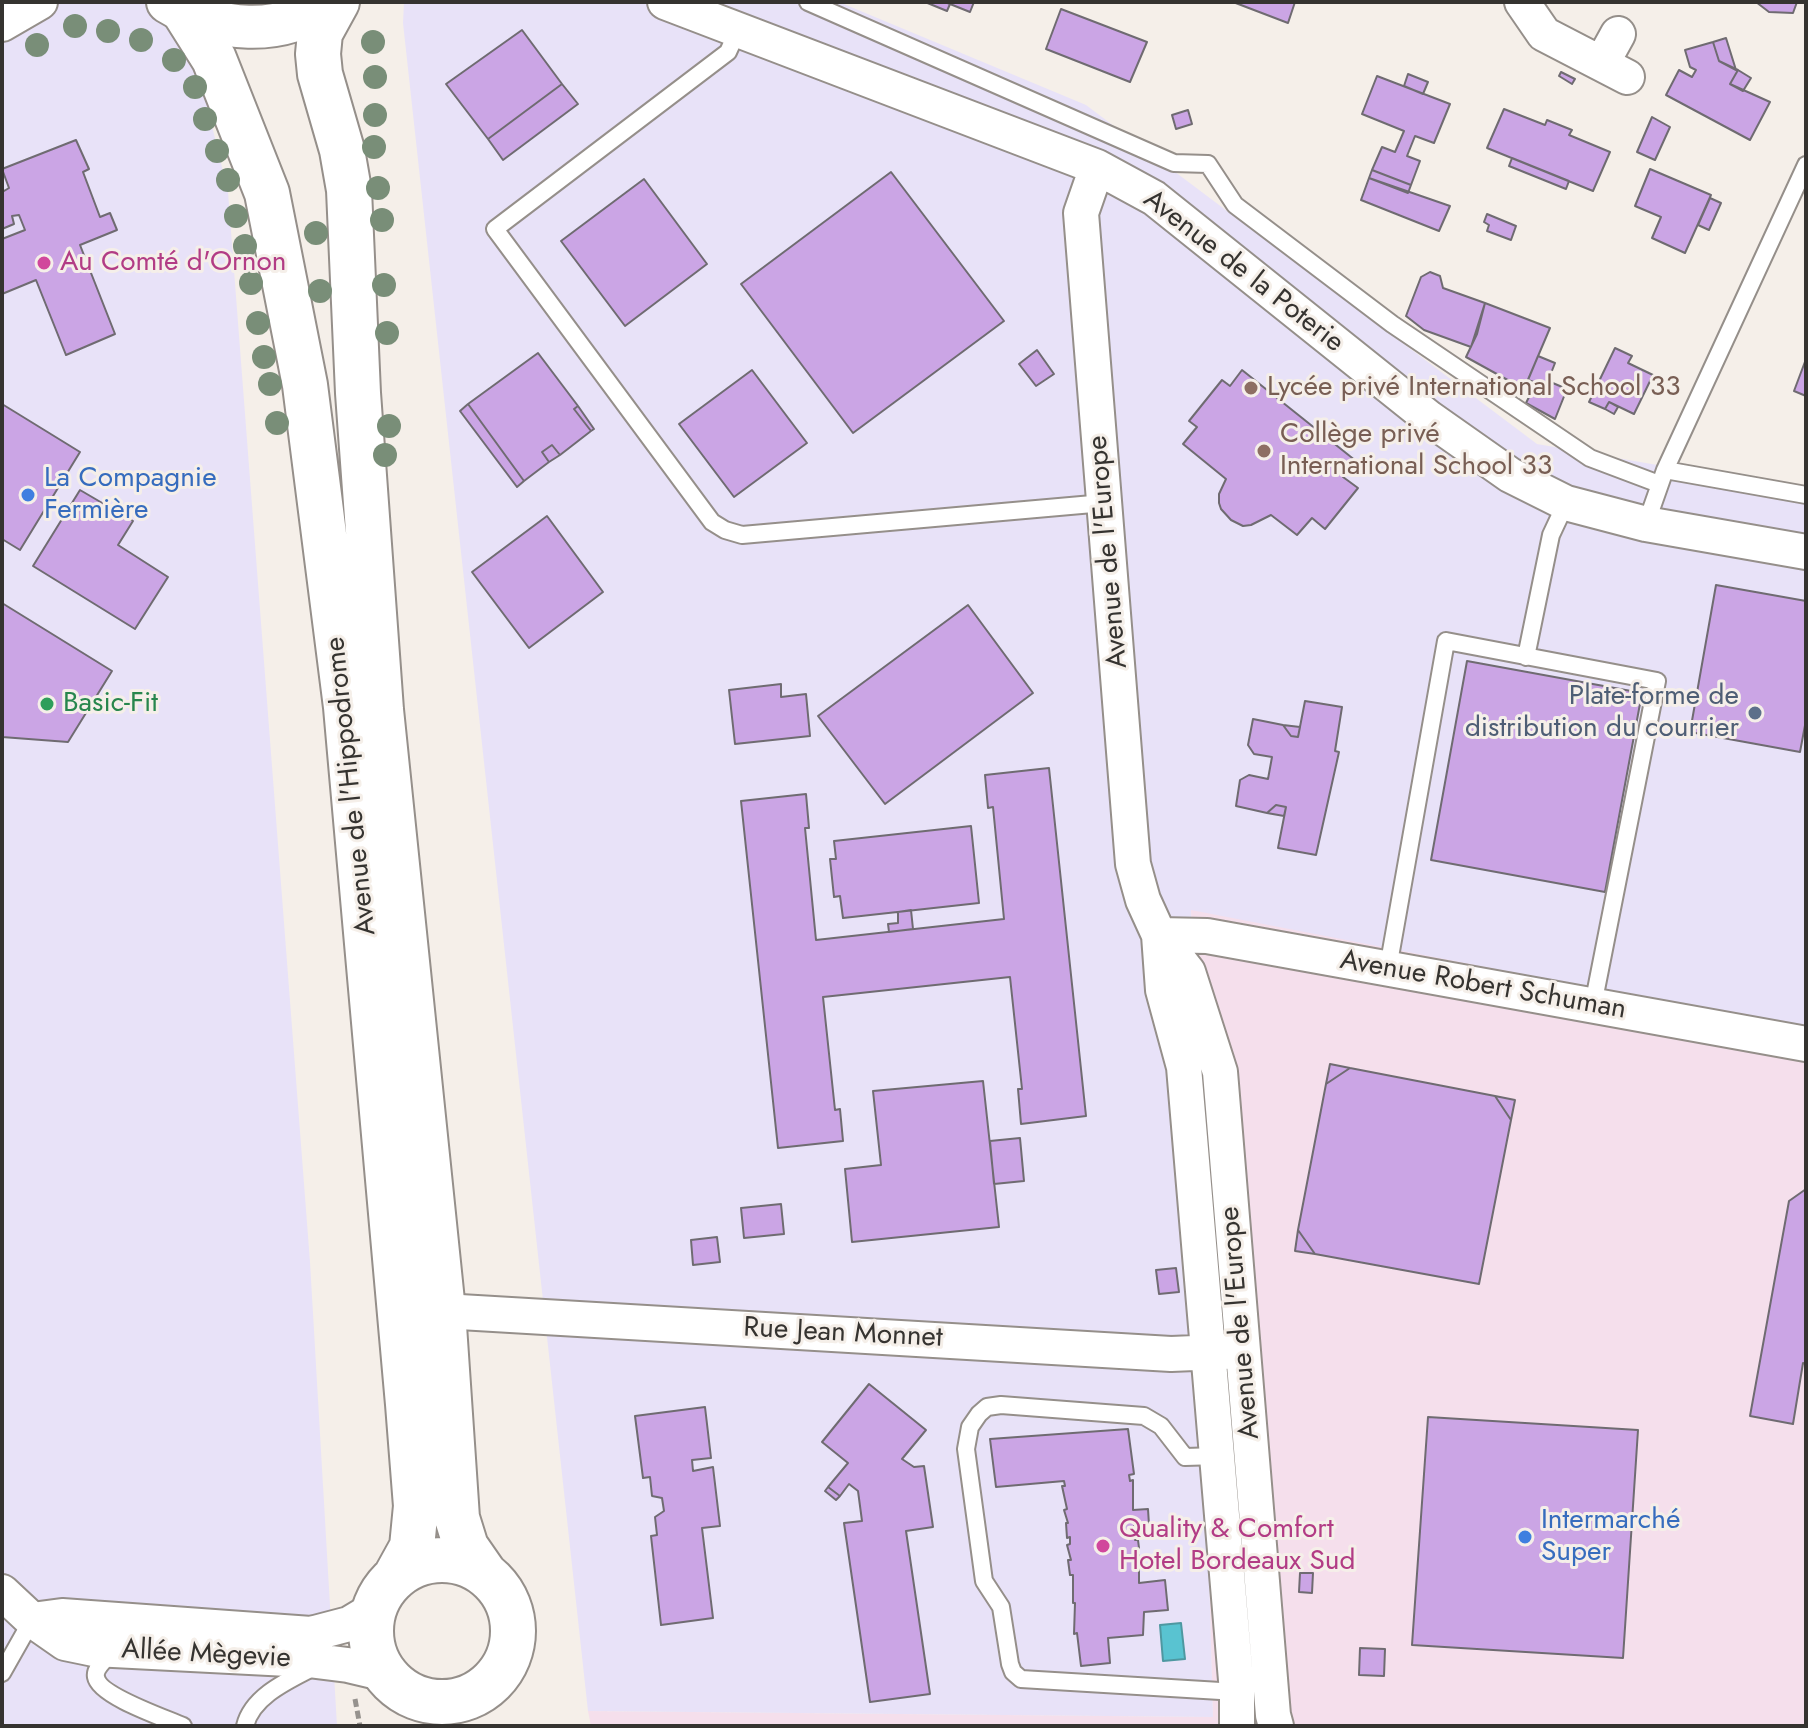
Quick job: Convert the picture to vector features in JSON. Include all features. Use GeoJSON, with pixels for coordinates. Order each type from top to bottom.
{"type":"FeatureCollection","features":[{"type":"Feature","properties":{"kind":"main road","name":"Avenue de l'Hippodrome"},"geometry":{"type":"LineString","coordinates":[[337,2],[320,33],[318,54],[320,74],[342,150],[349,190],[358,393],[381,710],[443,1311],[457,1518],[466,1547],[484,1573]]}},
{"type":"Feature","properties":{"kind":"main road","name":"Avenue de l'Hippodrome"},"geometry":{"type":"LineString","coordinates":[[176,7],[214,59],[267,193],[305,385],[346,707],[416,1506],[412,1547],[385,1592]]}},
{"type":"Feature","properties":{"kind":"main road"},"geometry":{"type":"LineString","coordinates":[[481,1726],[510,1650],[513,1622],[508,1603],[498,1587],[484,1573],[463,1563],[439,1560],[416,1564],[385,1592],[370,1628],[372,1648],[406,1699],[458,1701],[480,1692],[498,1676]]}},
{"type":"Feature","properties":{"kind":"street"},"geometry":{"type":"LineString","coordinates":[[2,24],[40,2]]}},
{"type":"Feature","properties":{"kind":"street"},"geometry":{"type":"LineString","coordinates":[[176,7],[211,22],[239,27],[267,26],[295,20],[329,2]]}},
{"type":"Feature","properties":{"kind":"street","name":"Avenue de la Poterie"},"geometry":{"type":"LineString","coordinates":[[665,2],[1097,167],[1154,198],[1429,418],[1510,475],[1566,503],[1646,524],[1806,552]]}},
{"type":"Feature","properties":{"kind":"street"},"geometry":{"type":"LineString","coordinates":[[1522,2],[1544,34],[1614,70],[1618,34]]}},
{"type":"Feature","properties":{"kind":"street","name":"Avenue de l'Europe"},"geometry":{"type":"LineString","coordinates":[[1097,167],[1081,213],[1133,864],[1143,900],[1159,935],[1163,990],[1184,1067],[1276,1726]]}},
{"type":"Feature","properties":{"kind":"street","name":"Avenue Robert Schuman"},"geometry":{"type":"LineString","coordinates":[[1159,935],[1207,936],[1806,1044]]}},
{"type":"Feature","properties":{"kind":"street","name":"Rue Jean Monnet"},"geometry":{"type":"LineString","coordinates":[[443,1311],[1156,1353],[1226,1352]]}},
{"type":"Feature","properties":{"kind":"street","name":"Avenue de l'Europe"},"geometry":{"type":"LineString","coordinates":[[1226,1352],[1218,1456],[1237,1726]]}},
{"type":"Feature","properties":{"kind":"street","name":"Allée Mègevie"},"geometry":{"type":"LineString","coordinates":[[2,1592],[32,1620],[65,1643],[114,1650],[352,1665],[406,1699]]}},
{"type":"Feature","properties":{"kind":"street","name":"Allée Mègevie"},"geometry":{"type":"LineString","coordinates":[[32,1620],[62,1616],[311,1634],[349,1624],[385,1592]]}},
{"type":"Feature","properties":{"kind":"lane"},"geometry":{"type":"LineString","coordinates":[[808,2],[1174,163],[1208,164],[1235,205],[1392,324],[1590,458],[1662,477],[1806,495]]}},
{"type":"Feature","properties":{"kind":"lane"},"geometry":{"type":"LineString","coordinates":[[738,30],[728,52],[495,229],[712,522],[742,535],[1104,503]]}},
{"type":"Feature","properties":{"kind":"lane"},"geometry":{"type":"LineString","coordinates":[[1646,524],[1662,477],[1806,165]]}},
{"type":"Feature","properties":{"kind":"lane"},"geometry":{"type":"LineString","coordinates":[[1526,657],[1551,535],[1566,503]]}},
{"type":"Feature","properties":{"kind":"lane"},"geometry":{"type":"LineString","coordinates":[[1388,968],[1446,641],[1657,681],[1593,1005]]}},
{"type":"Feature","properties":{"kind":"lane"},"geometry":{"type":"LineString","coordinates":[[1218,1456],[1185,1457],[1161,1426],[1144,1416],[1001,1405],[987,1407],[979,1414],[970,1427],[966,1449],[984,1581],[1001,1607],[1013,1672],[1021,1679],[1237,1692]]}},
{"type":"Feature","properties":{"kind":"lane"},"geometry":{"type":"LineString","coordinates":[[2,1673],[32,1620]]}},
{"type":"Feature","properties":{"kind":"lane"},"geometry":{"type":"LineString","coordinates":[[114,1650],[96,1672],[100,1686],[120,1699],[183,1726]]}},
{"type":"Feature","properties":{"kind":"lane"},"geometry":{"type":"LineString","coordinates":[[245,1726],[247,1715],[266,1695],[325,1662]]}},
{"type":"Feature","properties":{"kind":"shaded area"},"geometry":{"type":"Polygon","coordinates":[[[2,2],[182,2],[228,192],[310,1262],[337,1726],[2,1726],[2,2]]]}},
{"type":"Feature","properties":{"kind":"shaded area"},"geometry":{"type":"Polygon","coordinates":[[[404,2],[839,2],[1086,105],[1537,444],[1806,491],[1806,1029],[1191,910],[1213,1717],[588,1711],[403,23],[404,2]]]}},
{"type":"Feature","properties":{"kind":"shaded area"},"geometry":{"type":"Polygon","coordinates":[[[1191,909],[1806,1029],[1806,1726],[591,1726],[588,1711],[1213,1717],[1191,909]]]}},
{"type":"Feature","properties":{"kind":"water"},"geometry":{"type":"Polygon","coordinates":[[[1181,1623],[1185,1659],[1163,1661],[1160,1625],[1181,1623]]]}},
{"type":"Feature","properties":{"kind":"building"},"geometry":{"type":"Polygon","coordinates":[[[925,2],[945,2],[950,4],[947,11],[925,2]]]}},
{"type":"Feature","properties":{"kind":"building"},"geometry":{"type":"Polygon","coordinates":[[[945,2],[974,2],[970,12],[945,2]]]}},
{"type":"Feature","properties":{"kind":"building"},"geometry":{"type":"Polygon","coordinates":[[[1233,2],[1295,2],[1288,23],[1233,2]]]}},
{"type":"Feature","properties":{"kind":"building"},"geometry":{"type":"Polygon","coordinates":[[[1756,2],[1797,2],[1793,13],[1769,12],[1756,2]]]}},
{"type":"Feature","properties":{"kind":"building"},"geometry":{"type":"Polygon","coordinates":[[[1061,9],[1147,42],[1130,82],[1046,49],[1061,9]]]}},
{"type":"Feature","properties":{"kind":"building"},"geometry":{"type":"Polygon","coordinates":[[[522,30],[562,84],[488,139],[446,84],[522,30]]]}},
{"type":"Feature","properties":{"kind":"building"},"geometry":{"type":"Polygon","coordinates":[[[1726,38],[1736,70],[1719,61],[1713,42],[1726,38]]]}},
{"type":"Feature","properties":{"kind":"building"},"geometry":{"type":"Polygon","coordinates":[[[1713,42],[1719,61],[1738,70],[1730,84],[1770,102],[1750,140],[1666,95],[1679,70],[1692,77],[1696,70],[1690,67],[1685,50],[1713,42]]]}},
{"type":"Feature","properties":{"kind":"building"},"geometry":{"type":"Polygon","coordinates":[[[1738,70],[1751,78],[1743,91],[1730,84],[1738,70]]]}},
{"type":"Feature","properties":{"kind":"building"},"geometry":{"type":"Polygon","coordinates":[[[1561,72],[1575,79],[1572,84],[1559,76],[1561,72]]]}},
{"type":"Feature","properties":{"kind":"building"},"geometry":{"type":"Polygon","coordinates":[[[1408,74],[1428,82],[1423,94],[1404,86],[1408,74]]]}},
{"type":"Feature","properties":{"kind":"building"},"geometry":{"type":"Polygon","coordinates":[[[1377,76],[1450,104],[1434,143],[1415,136],[1407,156],[1420,161],[1411,185],[1372,170],[1382,147],[1395,152],[1404,131],[1362,114],[1377,76]]]}},
{"type":"Feature","properties":{"kind":"building"},"geometry":{"type":"Polygon","coordinates":[[[562,84],[578,104],[503,160],[488,139],[562,84]]]}},
{"type":"Feature","properties":{"kind":"building"},"geometry":{"type":"Polygon","coordinates":[[[1504,109],[1545,125],[1547,120],[1572,130],[1569,135],[1610,152],[1593,191],[1487,148],[1504,109]]]}},
{"type":"Feature","properties":{"kind":"building"},"geometry":{"type":"Polygon","coordinates":[[[1188,110],[1192,124],[1176,129],[1172,115],[1188,110]]]}},
{"type":"Feature","properties":{"kind":"building"},"geometry":{"type":"Polygon","coordinates":[[[1652,117],[1670,127],[1655,160],[1637,152],[1652,117]]]}},
{"type":"Feature","properties":{"kind":"building","name":"Au Comté d'Ornon"},"geometry":{"type":"Polygon","coordinates":[[[76,140],[89,169],[83,172],[100,217],[110,213],[117,230],[80,245],[115,334],[66,355],[36,280],[2,294],[2,239],[25,230],[19,215],[12,216],[14,224],[2,229],[2,188],[4,191],[9,188],[2,169],[76,140]]]}},
{"type":"Feature","properties":{"kind":"building"},"geometry":{"type":"Polygon","coordinates":[[[1512,158],[1569,181],[1566,189],[1509,166],[1512,158]]]}},
{"type":"Feature","properties":{"kind":"building"},"geometry":{"type":"Polygon","coordinates":[[[1650,169],[1711,195],[1685,253],[1652,238],[1661,217],[1635,206],[1650,169]]]}},
{"type":"Feature","properties":{"kind":"building"},"geometry":{"type":"Polygon","coordinates":[[[1372,170],[1411,185],[1408,193],[1369,178],[1372,170]]]}},
{"type":"Feature","properties":{"kind":"building"},"geometry":{"type":"Polygon","coordinates":[[[891,172],[1004,321],[853,433],[741,284],[891,172]]]}},
{"type":"Feature","properties":{"kind":"building"},"geometry":{"type":"Polygon","coordinates":[[[1369,178],[1450,206],[1439,231],[1361,200],[1369,178]]]}},
{"type":"Feature","properties":{"kind":"building"},"geometry":{"type":"Polygon","coordinates":[[[644,179],[707,264],[625,326],[561,241],[644,179]]]}},
{"type":"Feature","properties":{"kind":"building"},"geometry":{"type":"Polygon","coordinates":[[[1710,198],[1721,203],[1709,230],[1698,225],[1710,198]]]}},
{"type":"Feature","properties":{"kind":"building"},"geometry":{"type":"Polygon","coordinates":[[[1487,214],[1516,226],[1511,240],[1487,231],[1489,225],[1484,222],[1487,214]]]}},
{"type":"Feature","properties":{"kind":"building"},"geometry":{"type":"Polygon","coordinates":[[[1430,272],[1440,276],[1443,288],[1485,303],[1471,347],[1424,330],[1406,316],[1421,277],[1430,272]]]}},
{"type":"Feature","properties":{"kind":"building"},"geometry":{"type":"Polygon","coordinates":[[[1485,303],[1550,328],[1524,389],[1466,357],[1477,334],[1485,303]]]}},
{"type":"Feature","properties":{"kind":"building"},"geometry":{"type":"Polygon","coordinates":[[[1615,348],[1632,356],[1628,363],[1653,375],[1634,414],[1609,402],[1605,409],[1589,402],[1615,348]]]}},
{"type":"Feature","properties":{"kind":"building"},"geometry":{"type":"Polygon","coordinates":[[[1037,350],[1054,374],[1036,386],[1019,364],[1037,350]]]}},
{"type":"Feature","properties":{"kind":"building"},"geometry":{"type":"Polygon","coordinates":[[[538,353],[578,406],[574,409],[591,431],[560,455],[552,445],[542,452],[549,462],[524,481],[468,404],[538,353]]]}},
{"type":"Feature","properties":{"kind":"building"},"geometry":{"type":"Polygon","coordinates":[[[1538,356],[1555,363],[1546,386],[1528,380],[1538,356]]]}},
{"type":"Feature","properties":{"kind":"building"},"geometry":{"type":"Polygon","coordinates":[[[1806,359],[1806,396],[1794,391],[1806,359]]]}},
{"type":"Feature","properties":{"kind":"building"},"geometry":{"type":"Polygon","coordinates":[[[752,370],[807,443],[734,497],[679,424],[752,370]]]}},
{"type":"Feature","properties":{"kind":"building"},"geometry":{"type":"Polygon","coordinates":[[[1242,370],[1356,461],[1343,477],[1358,488],[1325,529],[1312,518],[1297,535],[1271,515],[1243,526],[1231,520],[1219,503],[1219,494],[1226,479],[1183,444],[1197,427],[1189,421],[1222,380],[1230,386],[1242,370]]]}},
{"type":"Feature","properties":{"kind":"building"},"geometry":{"type":"Polygon","coordinates":[[[1548,381],[1567,389],[1555,419],[1526,403],[1534,387],[1544,391],[1548,381]]]}},
{"type":"Feature","properties":{"kind":"building"},"geometry":{"type":"Polygon","coordinates":[[[1609,402],[1618,407],[1614,414],[1605,409],[1609,402]]]}},
{"type":"Feature","properties":{"kind":"building","name":"La Compagnie Fermière"},"geometry":{"type":"Polygon","coordinates":[[[2,404],[80,452],[20,550],[2,539],[2,404]]]}},
{"type":"Feature","properties":{"kind":"building"},"geometry":{"type":"Polygon","coordinates":[[[468,404],[524,481],[517,487],[460,411],[468,404]]]}},
{"type":"Feature","properties":{"kind":"building"},"geometry":{"type":"Polygon","coordinates":[[[578,406],[594,429],[591,431],[574,409],[578,406]]]}},
{"type":"Feature","properties":{"kind":"building"},"geometry":{"type":"Polygon","coordinates":[[[552,445],[560,455],[549,462],[542,452],[552,445]]]}},
{"type":"Feature","properties":{"kind":"building"},"geometry":{"type":"Polygon","coordinates":[[[80,490],[133,521],[118,545],[168,577],[135,629],[33,566],[80,490]]]}},
{"type":"Feature","properties":{"kind":"building"},"geometry":{"type":"Polygon","coordinates":[[[547,516],[603,592],[529,648],[472,572],[547,516]]]}},
{"type":"Feature","properties":{"kind":"building"},"geometry":{"type":"Polygon","coordinates":[[[1716,585],[1806,601],[1806,720],[1800,752],[1690,732],[1716,585]]]}},
{"type":"Feature","properties":{"kind":"building","name":"Basic-Fit"},"geometry":{"type":"Polygon","coordinates":[[[2,603],[112,671],[68,742],[2,737],[2,603]]]}},
{"type":"Feature","properties":{"kind":"building"},"geometry":{"type":"Polygon","coordinates":[[[968,605],[1033,693],[885,804],[818,716],[968,605]]]}},
{"type":"Feature","properties":{"kind":"building"},"geometry":{"type":"Polygon","coordinates":[[[1467,661],[1642,693],[1605,892],[1431,860],[1467,661]]]}},
{"type":"Feature","properties":{"kind":"building"},"geometry":{"type":"Polygon","coordinates":[[[781,684],[781,697],[806,694],[810,736],[735,744],[729,690],[781,684]]]}},
{"type":"Feature","properties":{"kind":"building"},"geometry":{"type":"Polygon","coordinates":[[[1305,701],[1342,707],[1335,751],[1339,752],[1316,855],[1278,848],[1286,807],[1276,805],[1267,813],[1236,806],[1240,780],[1249,775],[1268,779],[1272,757],[1254,754],[1248,745],[1253,719],[1283,725],[1291,736],[1298,737],[1305,701]]]}},
{"type":"Feature","properties":{"kind":"building"},"geometry":{"type":"Polygon","coordinates":[[[1283,725],[1300,727],[1298,737],[1291,736],[1283,725]]]}},
{"type":"Feature","properties":{"kind":"building"},"geometry":{"type":"Polygon","coordinates":[[[1049,768],[1086,1116],[1021,1124],[1018,1089],[1022,1089],[1010,977],[823,997],[835,1110],[840,1109],[843,1141],[778,1148],[741,801],[806,794],[809,828],[805,828],[816,940],[1004,919],[993,807],[988,808],[985,775],[1049,768]]]}},
{"type":"Feature","properties":{"kind":"building"},"geometry":{"type":"Polygon","coordinates":[[[1276,805],[1286,807],[1284,816],[1267,813],[1276,805]]]}},
{"type":"Feature","properties":{"kind":"building"},"geometry":{"type":"Polygon","coordinates":[[[971,826],[979,903],[843,918],[840,896],[834,897],[830,859],[836,859],[834,841],[971,826]]]}},
{"type":"Feature","properties":{"kind":"building"},"geometry":{"type":"Polygon","coordinates":[[[911,910],[913,929],[889,932],[888,924],[898,923],[898,912],[911,910]]]}},
{"type":"Feature","properties":{"kind":"building"},"geometry":{"type":"Polygon","coordinates":[[[1330,1064],[1350,1068],[1326,1084],[1330,1064]]]}},
{"type":"Feature","properties":{"kind":"building"},"geometry":{"type":"Polygon","coordinates":[[[1350,1068],[1495,1096],[1511,1120],[1479,1284],[1315,1254],[1298,1230],[1326,1084],[1350,1068]]]}},
{"type":"Feature","properties":{"kind":"building"},"geometry":{"type":"Polygon","coordinates":[[[983,1081],[999,1227],[852,1242],[845,1169],[881,1165],[873,1091],[983,1081]]]}},
{"type":"Feature","properties":{"kind":"building"},"geometry":{"type":"Polygon","coordinates":[[[1495,1096],[1515,1100],[1511,1120],[1495,1096]]]}},
{"type":"Feature","properties":{"kind":"building"},"geometry":{"type":"Polygon","coordinates":[[[1020,1138],[1024,1181],[994,1184],[990,1141],[1020,1138]]]}},
{"type":"Feature","properties":{"kind":"building"},"geometry":{"type":"Polygon","coordinates":[[[1806,1189],[1806,1364],[1803,1363],[1793,1424],[1750,1416],[1789,1201],[1806,1189]]]}},
{"type":"Feature","properties":{"kind":"building"},"geometry":{"type":"Polygon","coordinates":[[[781,1204],[784,1234],[744,1238],[741,1208],[781,1204]]]}},
{"type":"Feature","properties":{"kind":"building"},"geometry":{"type":"Polygon","coordinates":[[[1298,1230],[1315,1254],[1295,1251],[1298,1230]]]}},
{"type":"Feature","properties":{"kind":"building"},"geometry":{"type":"Polygon","coordinates":[[[717,1237],[720,1262],[693,1265],[691,1240],[717,1237]]]}},
{"type":"Feature","properties":{"kind":"building"},"geometry":{"type":"Polygon","coordinates":[[[1176,1268],[1179,1292],[1159,1294],[1156,1270],[1176,1268]]]}},
{"type":"Feature","properties":{"kind":"building"},"geometry":{"type":"Polygon","coordinates":[[[869,1384],[926,1430],[902,1459],[914,1467],[924,1466],[933,1527],[906,1531],[930,1694],[870,1702],[844,1523],[862,1521],[858,1491],[849,1484],[840,1496],[828,1487],[848,1463],[822,1442],[869,1384]]]}},
{"type":"Feature","properties":{"kind":"building"},"geometry":{"type":"Polygon","coordinates":[[[705,1407],[711,1458],[692,1460],[693,1471],[713,1467],[720,1526],[702,1528],[713,1618],[661,1625],[651,1536],[657,1535],[655,1517],[664,1511],[662,1498],[652,1496],[650,1477],[643,1478],[635,1416],[705,1407]]]}},
{"type":"Feature","properties":{"kind":"building","name":"Intermarché Super"},"geometry":{"type":"Polygon","coordinates":[[[1428,1417],[1638,1430],[1623,1658],[1412,1645],[1428,1417]]]}},
{"type":"Feature","properties":{"kind":"building","name":"Quality & Comfort Hotel Bordeaux Sud"},"geometry":{"type":"Polygon","coordinates":[[[1128,1429],[1134,1474],[1129,1475],[1130,1481],[1133,1480],[1133,1510],[1148,1509],[1149,1525],[1134,1526],[1139,1548],[1136,1548],[1136,1555],[1139,1555],[1139,1583],[1165,1580],[1168,1610],[1144,1612],[1143,1635],[1108,1638],[1110,1663],[1081,1666],[1077,1633],[1074,1634],[1075,1603],[1073,1575],[1070,1575],[1068,1560],[1071,1560],[1067,1545],[1070,1544],[1070,1537],[1067,1538],[1064,1481],[996,1487],[990,1439],[1128,1429]]]}},
{"type":"Feature","properties":{"kind":"building"},"geometry":{"type":"Polygon","coordinates":[[[828,1487],[840,1496],[836,1500],[825,1491],[828,1487]]]}},
{"type":"Feature","properties":{"kind":"building"},"geometry":{"type":"Polygon","coordinates":[[[1300,1573],[1313,1573],[1312,1593],[1299,1592],[1300,1573]]]}},
{"type":"Feature","properties":{"kind":"building"},"geometry":{"type":"Polygon","coordinates":[[[1360,1648],[1385,1649],[1384,1676],[1359,1675],[1360,1648]]]}},
{"type":"Feature","properties":{"kind":"place","name":"Au Comté d'Ornon"},"geometry":{"type":"Point","coordinates":[44,263]}},
{"type":"Feature","properties":{"kind":"place","name":"Lycée privé International School 33"},"geometry":{"type":"Point","coordinates":[1251,388]}},
{"type":"Feature","properties":{"kind":"place","name":"Collège privé International School 33"},"geometry":{"type":"Point","coordinates":[1264,451]}},
{"type":"Feature","properties":{"kind":"place","name":"La Compagnie Fermière"},"geometry":{"type":"Point","coordinates":[28,495]}},
{"type":"Feature","properties":{"kind":"place","name":"Basic-Fit"},"geometry":{"type":"Point","coordinates":[47,704]}},
{"type":"Feature","properties":{"kind":"place","name":"Plate-forme de distribution du courrier"},"geometry":{"type":"Point","coordinates":[1755,713]}},
{"type":"Feature","properties":{"kind":"place","name":"Intermarché Super"},"geometry":{"type":"Point","coordinates":[1525,1537]}},
{"type":"Feature","properties":{"kind":"place","name":"Quality & Comfort Hotel Bordeaux Sud"},"geometry":{"type":"Point","coordinates":[1103,1546]}}]}
